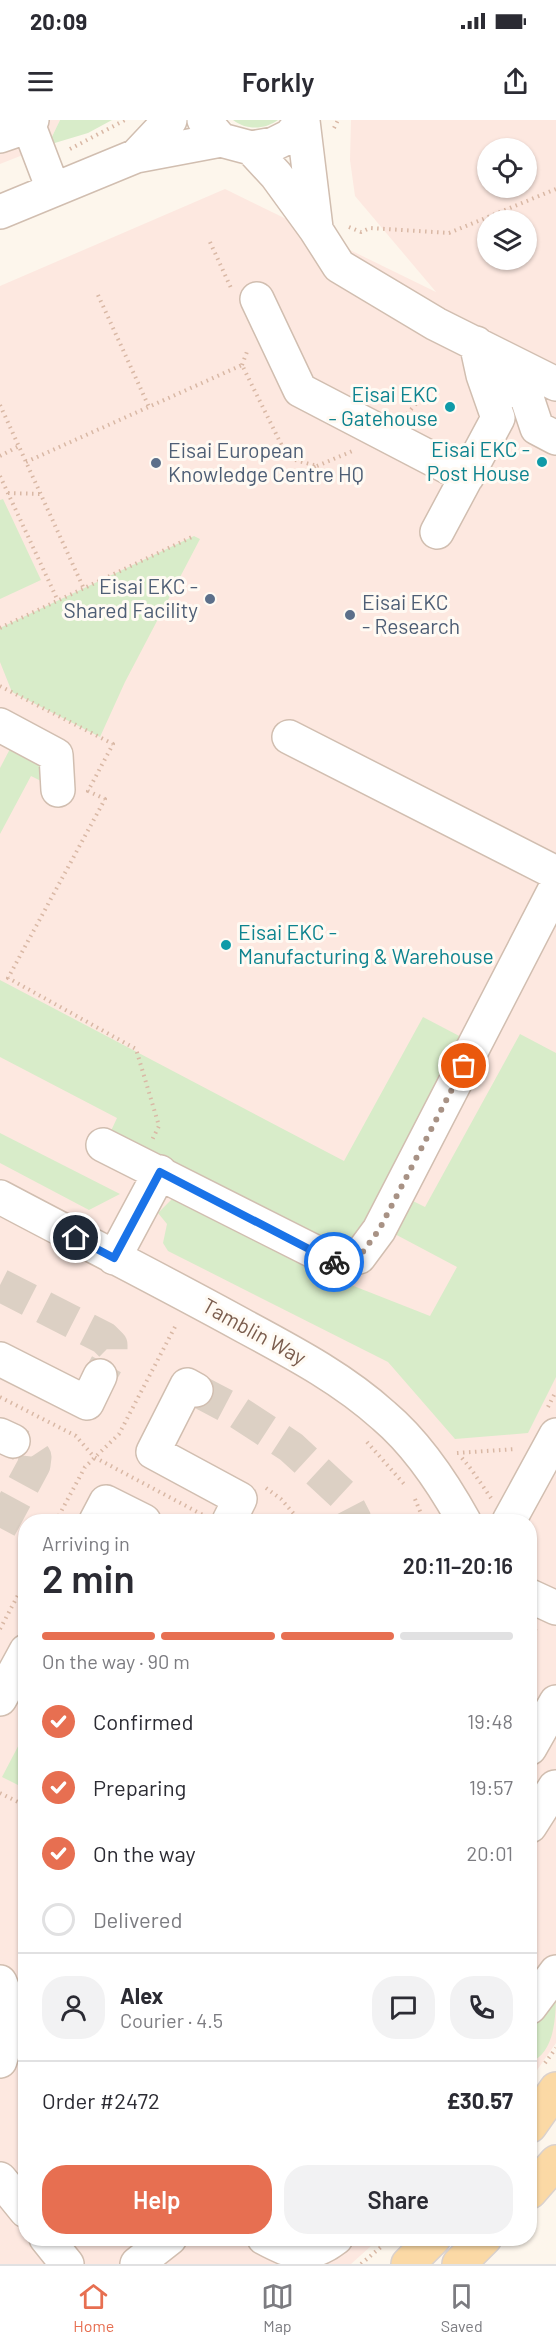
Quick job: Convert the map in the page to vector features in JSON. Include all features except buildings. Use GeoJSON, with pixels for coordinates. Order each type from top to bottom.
{"type":"FeatureCollection","features":[{"type":"Feature","properties":{"kind":"main road"},"geometry":{"type":"LineString","coordinates":[[537,2184],[556,2162]]}},
{"type":"Feature","properties":{"kind":"main road"},"geometry":{"type":"LineString","coordinates":[[408,2264],[426,2246]]}},
{"type":"Feature","properties":{"kind":"main road"},"geometry":{"type":"LineString","coordinates":[[459,2264],[477,2246]]}},
{"type":"Feature","properties":{"kind":"street"},"geometry":{"type":"LineString","coordinates":[[136,156],[170,120]]}},
{"type":"Feature","properties":{"kind":"street"},"geometry":{"type":"LineString","coordinates":[[0,212],[48,176],[225,136],[274,144],[290,136],[303,121]]}},
{"type":"Feature","properties":{"kind":"street"},"geometry":{"type":"LineString","coordinates":[[303,121],[339,266],[436,324],[476,344],[541,389],[556,410]]}},
{"type":"Feature","properties":{"kind":"street"},"geometry":{"type":"LineString","coordinates":[[20,127],[48,176]]}},
{"type":"Feature","properties":{"kind":"street"},"geometry":{"type":"LineString","coordinates":[[225,136],[276,175],[329,224]]}},
{"type":"Feature","properties":{"kind":"street"},"geometry":{"type":"LineString","coordinates":[[256,299],[300,390],[467,477]]}},
{"type":"Feature","properties":{"kind":"street"},"geometry":{"type":"LineString","coordinates":[[437,532],[498,418],[483,375],[476,344]]}},
{"type":"Feature","properties":{"kind":"street"},"geometry":{"type":"LineString","coordinates":[[483,375],[541,389]]}},
{"type":"Feature","properties":{"kind":"street"},"geometry":{"type":"LineString","coordinates":[[541,389],[537,428],[556,438]]}},
{"type":"Feature","properties":{"kind":"street"},"geometry":{"type":"LineString","coordinates":[[0,725],[56,755],[58,790]]}},
{"type":"Feature","properties":{"kind":"street"},"geometry":{"type":"LineString","coordinates":[[290,737],[556,873]]}},
{"type":"Feature","properties":{"kind":"street"},"geometry":{"type":"LineString","coordinates":[[103,1144],[335,1262],[359,1257],[379,1230],[556,886]]}},
{"type":"Feature","properties":{"kind":"street"},"geometry":{"type":"LineString","coordinates":[[114,1258],[151,1167]]}},
{"type":"Feature","properties":{"kind":"street","name":"Tamblin Way"},"geometry":{"type":"LineString","coordinates":[[0,1197],[170,1285],[343,1382],[386,1417],[416,1449],[460,1514]]}},
{"type":"Feature","properties":{"kind":"street"},"geometry":{"type":"LineString","coordinates":[[0,1359],[94,1390]]}},
{"type":"Feature","properties":{"kind":"street"},"geometry":{"type":"LineString","coordinates":[[196,1390],[187,1385],[153,1452],[240,1500],[221,1514]]}},
{"type":"Feature","properties":{"kind":"street"},"geometry":{"type":"LineString","coordinates":[[514,1513],[556,1435]]}},
{"type":"Feature","properties":{"kind":"street"},"geometry":{"type":"LineString","coordinates":[[100,1514],[106,1502],[130,1514]]}},
{"type":"Feature","properties":{"kind":"street"},"geometry":{"type":"LineString","coordinates":[[537,1599],[556,1608]]}},
{"type":"Feature","properties":{"kind":"street"},"geometry":{"type":"LineString","coordinates":[[0,1699],[18,1666]]}},
{"type":"Feature","properties":{"kind":"street"},"geometry":{"type":"LineString","coordinates":[[537,1736],[556,1702]]}},
{"type":"Feature","properties":{"kind":"street"},"geometry":{"type":"LineString","coordinates":[[537,1815],[555,1787]]}},
{"type":"Feature","properties":{"kind":"street"},"geometry":{"type":"LineString","coordinates":[[537,1998],[556,1972]]}},
{"type":"Feature","properties":{"kind":"street"},"geometry":{"type":"LineString","coordinates":[[0,1982],[8,2013],[7,2037],[0,2061]]}},
{"type":"Feature","properties":{"kind":"street"},"geometry":{"type":"LineString","coordinates":[[0,2179],[18,2201]]}},
{"type":"Feature","properties":{"kind":"street"},"geometry":{"type":"LineString","coordinates":[[52,2246],[67,2264]]}},
{"type":"Feature","properties":{"kind":"street"},"geometry":{"type":"LineString","coordinates":[[137,2264],[160,2246]]}},
{"type":"Feature","properties":{"kind":"street"},"geometry":{"type":"LineString","coordinates":[[279,2246],[299,2252],[323,2246]]}},
{"type":"Feature","properties":{"kind":"path"},"geometry":{"type":"LineString","coordinates":[[48,176],[125,120]]}},
{"type":"Feature","properties":{"kind":"path"},"geometry":{"type":"LineString","coordinates":[[329,224],[361,232],[370,228],[449,233],[556,189]]}},
{"type":"Feature","properties":{"kind":"path"},"geometry":{"type":"LineString","coordinates":[[98,296],[149,407]]}},
{"type":"Feature","properties":{"kind":"path"},"geometry":{"type":"LineString","coordinates":[[26,462],[242,365],[288,458],[317,466],[309,470]]}},
{"type":"Feature","properties":{"kind":"path"},"geometry":{"type":"LineString","coordinates":[[0,405],[84,589]]}},
{"type":"Feature","properties":{"kind":"path"},"geometry":{"type":"LineString","coordinates":[[0,456],[19,446]]}},
{"type":"Feature","properties":{"kind":"path"},"geometry":{"type":"LineString","coordinates":[[0,476],[58,601]]}},
{"type":"Feature","properties":{"kind":"path"},"geometry":{"type":"LineString","coordinates":[[8,493],[40,494]]}},
{"type":"Feature","properties":{"kind":"path"},"geometry":{"type":"LineString","coordinates":[[0,628],[194,536]]}},
{"type":"Feature","properties":{"kind":"path"},"geometry":{"type":"LineString","coordinates":[[0,686],[113,744],[88,791],[105,800],[8,978],[136,1049],[159,1126],[151,1167]]}},
{"type":"Feature","properties":{"kind":"path"},"geometry":{"type":"LineString","coordinates":[[61,1514],[85,1467],[94,1457],[101,1454],[119,1434],[179,1319]]}},
{"type":"Feature","properties":{"kind":"path"},"geometry":{"type":"LineString","coordinates":[[0,1398],[76,1436],[94,1457],[208,1514]]}},
{"type":"Feature","properties":{"kind":"path"},"geometry":{"type":"LineString","coordinates":[[457,1453],[519,1449]]}},
{"type":"Feature","properties":{"kind":"path"},"geometry":{"type":"LineString","coordinates":[[413,1494],[421,1514]]}},
{"type":"Feature","properties":{"kind":"path"},"geometry":{"type":"LineString","coordinates":[[0,1629],[18,1595]]}},
{"type":"Feature","properties":{"kind":"path"},"geometry":{"type":"LineString","coordinates":[[0,1793],[18,1802]]}},
{"type":"Feature","properties":{"kind":"path"},"geometry":{"type":"LineString","coordinates":[[361,2264],[382,2246]]}},
{"type":"Feature","properties":{"kind":"shaded area"},"geometry":{"type":"Polygon","coordinates":[[[0,120],[60,120],[48,145],[0,164],[0,120]]]}},
{"type":"Feature","properties":{"kind":"shaded area"},"geometry":{"type":"Polygon","coordinates":[[[351,120],[556,120],[556,2043],[537,2070],[537,1514],[18,1514],[18,2246],[371,2246],[351,2264],[0,2264],[0,286],[225,189],[436,292],[355,196],[350,160],[351,120]]]}},
{"type":"Feature","properties":{"kind":"green space"},"geometry":{"type":"Polygon","coordinates":[[[60,120],[112,120],[88,133],[48,145],[60,120]]]}},
{"type":"Feature","properties":{"kind":"green space"},"geometry":{"type":"Polygon","coordinates":[[[233,120],[278,120],[267,126],[255,128],[244,126],[233,120]]]}},
{"type":"Feature","properties":{"kind":"green space"},"geometry":{"type":"Polygon","coordinates":[[[3,499],[41,580],[0,599],[0,500],[3,499]]]}},
{"type":"Feature","properties":{"kind":"green space"},"geometry":{"type":"Polygon","coordinates":[[[194,536],[200,539],[125,682],[100,737],[12,692],[0,662],[0,628],[194,536]]]}},
{"type":"Feature","properties":{"kind":"green space"},"geometry":{"type":"Polygon","coordinates":[[[11,747],[49,766],[47,784],[31,776],[0,834],[0,768],[11,747]]]}},
{"type":"Feature","properties":{"kind":"green space"},"geometry":{"type":"Polygon","coordinates":[[[0,980],[344,1161],[423,1017],[465,1039],[353,1244],[336,1249],[110,1133],[117,1118],[0,1057],[0,980]]]}},
{"type":"Feature","properties":{"kind":"green space"},"geometry":{"type":"Polygon","coordinates":[[[520,1034],[556,1053],[556,1377],[528,1433],[455,1439],[388,1362],[168,1251],[163,1243],[167,1224],[158,1213],[173,1198],[341,1281],[430,1316],[457,1267],[391,1232],[407,1198],[425,1207],[520,1034]]]}},
{"type":"Feature","properties":{"kind":"green space"},"geometry":{"type":"Polygon","coordinates":[[[0,1133],[120,1194],[89,1210],[0,1163],[0,1133]]]}},
{"type":"Feature","properties":{"kind":"green space"},"geometry":{"type":"Polygon","coordinates":[[[18,1746],[18,1785],[2,1777],[18,1746]]]}},
{"type":"Feature","properties":{"kind":"green space"},"geometry":{"type":"Polygon","coordinates":[[[556,1986],[553,2031],[545,2050],[537,2058],[537,2012],[556,1986]]]}},
{"type":"Feature","properties":{"kind":"tunnel"},"geometry":{"type":"LineString","coordinates":[[0,1285],[104,1338],[111,1345],[111,1356],[100,1376]]}},
{"type":"Feature","properties":{"kind":"tunnel"},"geometry":{"type":"LineString","coordinates":[[196,1390],[236,1411],[291,1447],[342,1494],[352,1514]]}},
{"type":"Feature","properties":{"kind":"tunnel"},"geometry":{"type":"LineString","coordinates":[[0,1528],[34,1465],[35,1457],[31,1451],[13,1441]]}},
{"type":"Feature","properties":{"kind":"way so far"},"geometry":{"type":"LineString","coordinates":[[334,1262],[359,1257],[379,1230],[464,1066]]}},
{"type":"Feature","properties":{"kind":"place","name":"Eisai EKC - Gatehouse"},"geometry":{"type":"Point","coordinates":[450,407]}},
{"type":"Feature","properties":{"kind":"place","name":"Eisai EKC - Post House"},"geometry":{"type":"Point","coordinates":[542,462]}},
{"type":"Feature","properties":{"kind":"place","name":"Eisai European Knowledge Centre HQ"},"geometry":{"type":"Point","coordinates":[156,463]}},
{"type":"Feature","properties":{"kind":"place","name":"Eisai EKC - Shared Facility"},"geometry":{"type":"Point","coordinates":[210,599]}},
{"type":"Feature","properties":{"kind":"place","name":"Eisai EKC - Research"},"geometry":{"type":"Point","coordinates":[350,615]}},
{"type":"Feature","properties":{"kind":"place","name":"Eisai EKC - Manufacturing & Warehouse"},"geometry":{"type":"Point","coordinates":[226,945]}},
{"type":"Feature","properties":{"kind":"route"},"geometry":{"type":"LineString","coordinates":[[76,1238],[114,1258],[160,1172],[334,1262]]}}]}
